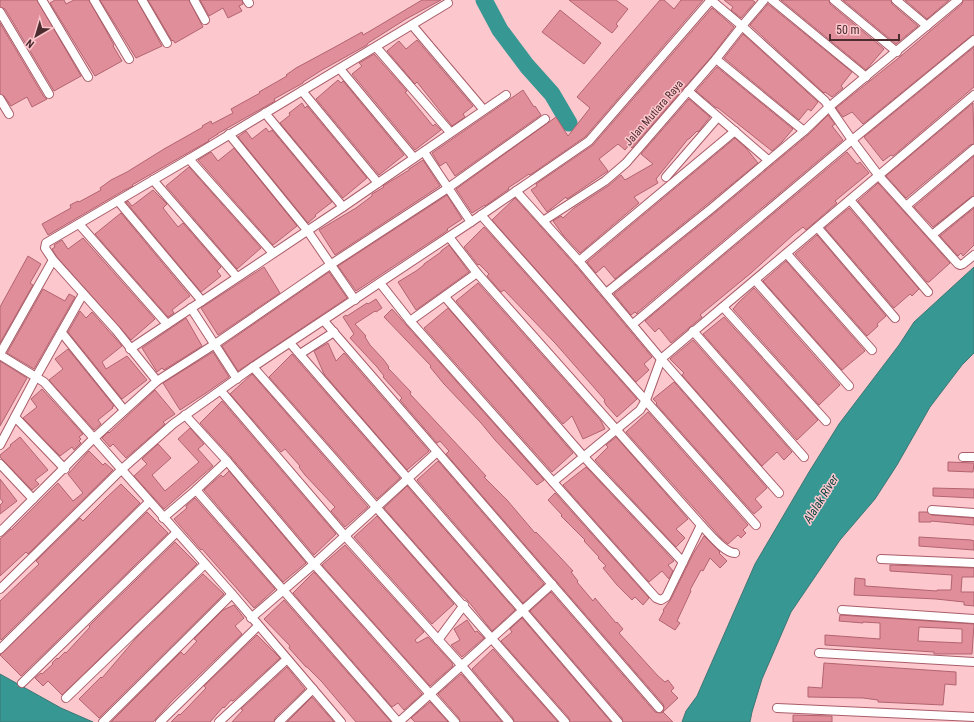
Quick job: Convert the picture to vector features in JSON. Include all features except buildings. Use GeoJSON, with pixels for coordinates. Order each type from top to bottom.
{"type":"FeatureCollection","features":[{"type":"Feature","properties":{"kind":"street"},"geometry":{"type":"LineString","coordinates":[[42,0],[88,77]]}},
{"type":"Feature","properties":{"kind":"street"},"geometry":{"type":"LineString","coordinates":[[94,0],[129,58]]}},
{"type":"Feature","properties":{"kind":"street"},"geometry":{"type":"LineString","coordinates":[[142,0],[168,43]]}},
{"type":"Feature","properties":{"kind":"street"},"geometry":{"type":"LineString","coordinates":[[194,0],[205,20]]}},
{"type":"Feature","properties":{"kind":"street"},"geometry":{"type":"LineString","coordinates":[[0,589],[121,470],[185,415],[221,391],[237,378],[449,238],[589,140],[711,0],[825,101],[879,176],[960,265],[974,256]]}},
{"type":"Feature","properties":{"kind":"street","name":"Jalan Mutiara Raya"},"geometry":{"type":"LineString","coordinates":[[543,221],[613,175],[626,163],[716,59],[764,0]]}},
{"type":"Feature","properties":{"kind":"street"},"geometry":{"type":"LineString","coordinates":[[772,0],[866,77]]}},
{"type":"Feature","properties":{"kind":"street"},"geometry":{"type":"LineString","coordinates":[[834,0],[897,52]]}},
{"type":"Feature","properties":{"kind":"street"},"geometry":{"type":"LineString","coordinates":[[896,0],[927,26]]}},
{"type":"Feature","properties":{"kind":"street"},"geometry":{"type":"LineString","coordinates":[[606,293],[712,208],[804,131],[829,107],[958,0]]}},
{"type":"Feature","properties":{"kind":"street"},"geometry":{"type":"LineString","coordinates":[[157,381],[53,260],[45,248],[46,243],[340,69],[448,3]]}},
{"type":"Feature","properties":{"kind":"street"},"geometry":{"type":"LineString","coordinates":[[0,12],[49,94]]}},
{"type":"Feature","properties":{"kind":"street"},"geometry":{"type":"LineString","coordinates":[[412,25],[483,109]]}},
{"type":"Feature","properties":{"kind":"street"},"geometry":{"type":"LineString","coordinates":[[634,324],[852,140],[974,40]]}},
{"type":"Feature","properties":{"kind":"street"},"geometry":{"type":"LineString","coordinates":[[376,47],[450,132]]}},
{"type":"Feature","properties":{"kind":"street"},"geometry":{"type":"LineString","coordinates":[[716,59],[804,131]]}},
{"type":"Feature","properties":{"kind":"street"},"geometry":{"type":"LineString","coordinates":[[340,69],[414,158]]}},
{"type":"Feature","properties":{"kind":"street"},"geometry":{"type":"LineString","coordinates":[[302,91],[378,183]]}},
{"type":"Feature","properties":{"kind":"street"},"geometry":{"type":"LineString","coordinates":[[688,92],[768,160]]}},
{"type":"Feature","properties":{"kind":"street"},"geometry":{"type":"LineString","coordinates":[[130,348],[343,207],[424,152],[483,109],[506,95]]}},
{"type":"Feature","properties":{"kind":"street"},"geometry":{"type":"LineString","coordinates":[[553,482],[640,410],[646,400],[662,359],[693,331],[818,228],[974,95]]}},
{"type":"Feature","properties":{"kind":"street"},"geometry":{"type":"LineString","coordinates":[[0,99],[9,114]]}},
{"type":"Feature","properties":{"kind":"street"},"geometry":{"type":"LineString","coordinates":[[266,113],[343,207]]}},
{"type":"Feature","properties":{"kind":"street"},"geometry":{"type":"LineString","coordinates":[[666,177],[718,117]]}},
{"type":"Feature","properties":{"kind":"street"},"geometry":{"type":"LineString","coordinates":[[1,530],[65,469],[93,439],[157,381],[215,344],[330,265],[448,188],[545,119]]}},
{"type":"Feature","properties":{"kind":"street"},"geometry":{"type":"LineString","coordinates":[[579,261],[735,132]]}},
{"type":"Feature","properties":{"kind":"street"},"geometry":{"type":"LineString","coordinates":[[229,134],[307,230],[355,300]]}},
{"type":"Feature","properties":{"kind":"street"},"geometry":{"type":"LineString","coordinates":[[906,206],[974,149]]}},
{"type":"Feature","properties":{"kind":"street"},"geometry":{"type":"LineString","coordinates":[[424,152],[471,222]]}},
{"type":"Feature","properties":{"kind":"street"},"geometry":{"type":"LineString","coordinates":[[189,159],[274,252]]}},
{"type":"Feature","properties":{"kind":"street"},"geometry":{"type":"LineString","coordinates":[[153,180],[237,277]]}},
{"type":"Feature","properties":{"kind":"street"},"geometry":{"type":"LineString","coordinates":[[516,191],[634,324],[662,359],[779,493]]}},
{"type":"Feature","properties":{"kind":"street"},"geometry":{"type":"LineString","coordinates":[[850,200],[928,292]]}},
{"type":"Feature","properties":{"kind":"street"},"geometry":{"type":"LineString","coordinates":[[932,235],[974,200]]}},
{"type":"Feature","properties":{"kind":"street"},"geometry":{"type":"LineString","coordinates":[[118,201],[202,301]]}},
{"type":"Feature","properties":{"kind":"street"},"geometry":{"type":"LineString","coordinates":[[482,215],[589,338],[646,400],[756,525]]}},
{"type":"Feature","properties":{"kind":"street"},"geometry":{"type":"LineString","coordinates":[[79,224],[166,324]]}},
{"type":"Feature","properties":{"kind":"street"},"geometry":{"type":"LineString","coordinates":[[818,228],[895,318]]}},
{"type":"Feature","properties":{"kind":"street"},"geometry":{"type":"LineString","coordinates":[[449,238],[477,273],[618,429],[701,525],[725,548],[732,553],[735,553]]}},
{"type":"Feature","properties":{"kind":"street"},"geometry":{"type":"LineString","coordinates":[[787,254],[872,350]]}},
{"type":"Feature","properties":{"kind":"street"},"geometry":{"type":"LineString","coordinates":[[53,260],[0,355],[44,382],[176,533],[232,594],[341,722]]}},
{"type":"Feature","properties":{"kind":"street"},"geometry":{"type":"LineString","coordinates":[[410,321],[477,273]]}},
{"type":"Feature","properties":{"kind":"street"},"geometry":{"type":"LineString","coordinates":[[755,280],[849,386]]}},
{"type":"Feature","properties":{"kind":"street"},"geometry":{"type":"LineString","coordinates":[[380,283],[410,321],[656,598],[661,600],[666,597],[701,525]]}},
{"type":"Feature","properties":{"kind":"street"},"geometry":{"type":"LineString","coordinates":[[0,445],[36,377],[83,294]]}},
{"type":"Feature","properties":{"kind":"street"},"geometry":{"type":"LineString","coordinates":[[445,297],[584,457],[682,562]]}},
{"type":"Feature","properties":{"kind":"street"},"geometry":{"type":"LineString","coordinates":[[723,307],[826,421]]}},
{"type":"Feature","properties":{"kind":"street"},"geometry":{"type":"LineString","coordinates":[[191,308],[237,378]]}},
{"type":"Feature","properties":{"kind":"street"},"geometry":{"type":"LineString","coordinates":[[324,321],[659,708]]}},
{"type":"Feature","properties":{"kind":"street"},"geometry":{"type":"LineString","coordinates":[[693,331],[804,457]]}},
{"type":"Feature","properties":{"kind":"street"},"geometry":{"type":"LineString","coordinates":[[300,354],[334,332]]}},
{"type":"Feature","properties":{"kind":"street"},"geometry":{"type":"LineString","coordinates":[[62,333],[124,410]]}},
{"type":"Feature","properties":{"kind":"street"},"geometry":{"type":"LineString","coordinates":[[290,343],[618,722]]}},
{"type":"Feature","properties":{"kind":"street"},"geometry":{"type":"LineString","coordinates":[[254,367],[565,722]]}},
{"type":"Feature","properties":{"kind":"street"},"geometry":{"type":"LineString","coordinates":[[221,391],[345,536],[462,666],[509,722]]}},
{"type":"Feature","properties":{"kind":"street"},"geometry":{"type":"LineString","coordinates":[[185,415],[314,564],[455,722]]}},
{"type":"Feature","properties":{"kind":"street"},"geometry":{"type":"LineString","coordinates":[[15,417],[65,469]]}},
{"type":"Feature","properties":{"kind":"street"},"geometry":{"type":"LineString","coordinates":[[251,618],[314,564],[437,452]]}},
{"type":"Feature","properties":{"kind":"street"},"geometry":{"type":"LineString","coordinates":[[963,457],[974,457]]}},
{"type":"Feature","properties":{"kind":"street"},"geometry":{"type":"LineString","coordinates":[[163,518],[227,462]]}},
{"type":"Feature","properties":{"kind":"street"},"geometry":{"type":"LineString","coordinates":[[0,464],[33,499]]}},
{"type":"Feature","properties":{"kind":"street"},"geometry":{"type":"LineString","coordinates":[[196,490],[398,722],[552,584]]}},
{"type":"Feature","properties":{"kind":"street"},"geometry":{"type":"LineString","coordinates":[[0,649],[149,502]]}},
{"type":"Feature","properties":{"kind":"street"},"geometry":{"type":"LineString","coordinates":[[932,510],[974,513]]}},
{"type":"Feature","properties":{"kind":"street"},"geometry":{"type":"LineString","coordinates":[[22,683],[176,533]]}},
{"type":"Feature","properties":{"kind":"street"},"geometry":{"type":"LineString","coordinates":[[881,559],[974,563]]}},
{"type":"Feature","properties":{"kind":"street"},"geometry":{"type":"LineString","coordinates":[[66,698],[205,564]]}},
{"type":"Feature","properties":{"kind":"street"},"geometry":{"type":"LineString","coordinates":[[103,722],[232,594]]}},
{"type":"Feature","properties":{"kind":"street"},"geometry":{"type":"LineString","coordinates":[[438,640],[464,605]]}},
{"type":"Feature","properties":{"kind":"street"},"geometry":{"type":"LineString","coordinates":[[842,610],[974,619]]}},
{"type":"Feature","properties":{"kind":"street"},"geometry":{"type":"LineString","coordinates":[[160,722],[258,626]]}},
{"type":"Feature","properties":{"kind":"street"},"geometry":{"type":"LineString","coordinates":[[819,653],[974,662]]}},
{"type":"Feature","properties":{"kind":"street"},"geometry":{"type":"LineString","coordinates":[[219,722],[287,659]]}},
{"type":"Feature","properties":{"kind":"street"},"geometry":{"type":"LineString","coordinates":[[279,722],[313,689]]}},
{"type":"Feature","properties":{"kind":"street"},"geometry":{"type":"LineString","coordinates":[[777,708],[974,717]]}},
{"type":"Feature","properties":{"kind":"water","name":"Alalak River"},"geometry":{"type":"Polygon","coordinates":[[[974,267],[974,353],[962,365],[930,407],[897,465],[875,499],[840,540],[791,612],[762,679],[750,722],[682,722],[686,711],[697,696],[755,564],[839,424],[899,345],[914,322],[974,267]]]}},
{"type":"Feature","properties":{"kind":"water"},"geometry":{"type":"Polygon","coordinates":[[[0,674],[61,708],[93,722],[0,722],[0,674]]]}},
{"type":"Feature","properties":{"kind":"waterway"},"geometry":{"type":"LineString","coordinates":[[484,0],[500,30],[527,66],[552,94],[569,123]]}}]}
